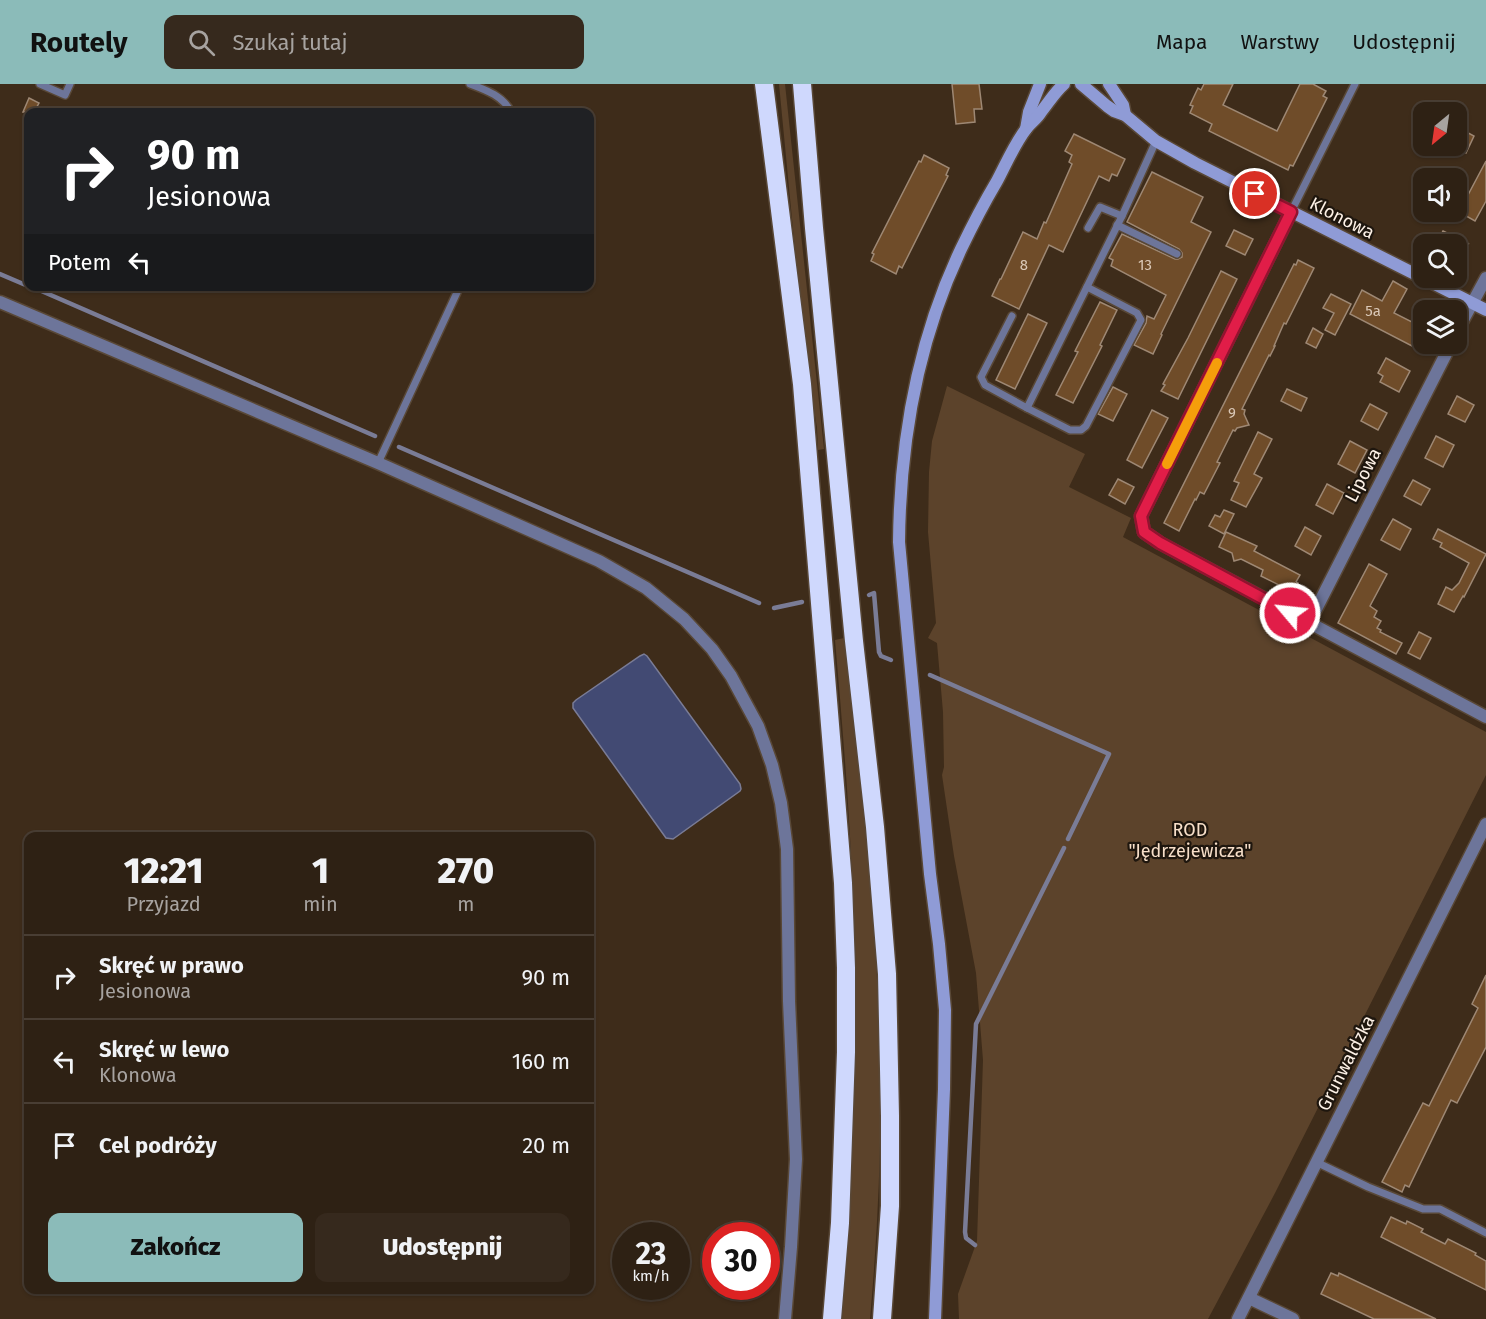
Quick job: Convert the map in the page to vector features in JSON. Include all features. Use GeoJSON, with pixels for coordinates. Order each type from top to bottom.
{"type":"FeatureCollection","features":[{"type":"Feature","properties":{"kind":"highway"},"geometry":{"type":"LineString","coordinates":[[764,84],[802,384],[843,883],[846,1052],[840,1223],[832,1319]]}},
{"type":"Feature","properties":{"kind":"highway"},"geometry":{"type":"LineString","coordinates":[[802,84],[851,618],[876,839],[887,974],[890,1206],[882,1319]]}},
{"type":"Feature","properties":{"kind":"street"},"geometry":{"type":"LineString","coordinates":[[1026,129],[1029,112],[1040,84]]}},
{"type":"Feature","properties":{"kind":"street"},"geometry":{"type":"LineString","coordinates":[[935,1319],[945,1010],[899,542],[900,489],[908,416],[915,381],[931,326],[960,250],[1026,129],[1064,84]]}},
{"type":"Feature","properties":{"kind":"street","name":"Klonowa"},"geometry":{"type":"LineString","coordinates":[[1081,84],[1114,111],[1125,115],[1156,141],[1195,163],[1486,310]]}},
{"type":"Feature","properties":{"kind":"street","name":"Klonowa"},"geometry":{"type":"LineString","coordinates":[[1110,84],[1123,105],[1125,115]]}},
{"type":"Feature","properties":{"kind":"street"},"geometry":{"type":"LineString","coordinates":[[1291,212],[1141,516],[1144,532],[1160,543],[1486,717]]}},
{"type":"Feature","properties":{"kind":"street"},"geometry":{"type":"LineString","coordinates":[[1467,312],[1486,278]]}},
{"type":"Feature","properties":{"kind":"street"},"geometry":{"type":"LineString","coordinates":[[0,302],[378,463],[598,561],[646,588],[684,619],[712,649],[758,726],[772,765],[781,803],[787,849],[789,1001],[796,1159],[785,1319]]}},
{"type":"Feature","properties":{"kind":"street","name":"Lipowa"},"geometry":{"type":"LineString","coordinates":[[1309,623],[1446,354]]}},
{"type":"Feature","properties":{"kind":"street","name":"Grunwaldzka"},"geometry":{"type":"LineString","coordinates":[[1238,1319],[1486,824]]}},
{"type":"Feature","properties":{"kind":"street"},"geometry":{"type":"LineString","coordinates":[[1249,1298],[1293,1319]]}},
{"type":"Feature","properties":{"kind":"lane"},"geometry":{"type":"LineString","coordinates":[[40,84],[65,95],[69,84]]}},
{"type":"Feature","properties":{"kind":"lane"},"geometry":{"type":"LineString","coordinates":[[470,84],[494,93],[508,108]]}},
{"type":"Feature","properties":{"kind":"lane"},"geometry":{"type":"LineString","coordinates":[[1291,212],[1355,84]]}},
{"type":"Feature","properties":{"kind":"lane"},"geometry":{"type":"LineString","coordinates":[[1027,408],[1122,216],[1156,141]]}},
{"type":"Feature","properties":{"kind":"lane"},"geometry":{"type":"LineString","coordinates":[[1088,228],[1100,207],[1122,216]]}},
{"type":"Feature","properties":{"kind":"lane"},"geometry":{"type":"LineString","coordinates":[[1117,225],[1177,254]]}},
{"type":"Feature","properties":{"kind":"lane"},"geometry":{"type":"LineString","coordinates":[[1012,316],[981,377],[985,385],[1070,430],[1081,430],[1086,426],[1141,320],[1137,313],[1087,287]]}},
{"type":"Feature","properties":{"kind":"lane"},"geometry":{"type":"LineString","coordinates":[[378,463],[458,291]]}},
{"type":"Feature","properties":{"kind":"lane"},"geometry":{"type":"LineString","coordinates":[[1316,1162],[1368,1187],[1423,1209],[1440,1209],[1486,1233]]}},
{"type":"Feature","properties":{"kind":"green space"},"geometry":{"type":"Polygon","coordinates":[[[779,84],[785,84],[824,449],[818,450],[801,312],[779,84]]]}},
{"type":"Feature","properties":{"kind":"green space","name":"ROD \"Jędrzejewicza\""},"geometry":{"type":"Polygon","coordinates":[[[947,386],[1085,454],[1069,487],[1131,518],[1123,537],[1486,732],[1486,775],[1275,1193],[1208,1319],[959,1319],[958,1294],[977,1241],[983,1060],[976,973],[954,856],[942,775],[944,767],[943,712],[937,643],[928,638],[936,623],[928,532],[929,472],[932,441],[947,386]]]}},
{"type":"Feature","properties":{"kind":"green space"},"geometry":{"type":"Polygon","coordinates":[[[844,638],[867,844],[880,1051],[880,1151],[870,1319],[842,1319],[855,1064],[851,852],[835,640],[844,638]]]}},
{"type":"Feature","properties":{"kind":"water"},"geometry":{"type":"Polygon","coordinates":[[[644,654],[740,784],[741,789],[673,839],[666,838],[573,708],[576,700],[644,654]]]}},
{"type":"Feature","properties":{"kind":"building"},"geometry":{"type":"Polygon","coordinates":[[[952,84],[979,84],[982,109],[974,109],[975,122],[956,124],[952,84]]]}},
{"type":"Feature","properties":{"kind":"building"},"geometry":{"type":"Polygon","coordinates":[[[1204,84],[1233,84],[1223,105],[1277,131],[1300,84],[1313,84],[1326,91],[1323,96],[1327,98],[1293,166],[1290,165],[1288,170],[1209,131],[1212,124],[1190,113],[1193,106],[1190,105],[1198,88],[1201,90],[1204,84]]]}},
{"type":"Feature","properties":{"kind":"building"},"geometry":{"type":"Polygon","coordinates":[[[29,98],[39,103],[36,108],[25,108],[29,98]]]}},
{"type":"Feature","properties":{"kind":"building"},"geometry":{"type":"Polygon","coordinates":[[[1467,132],[1474,136],[1467,151],[1467,132]]]}},
{"type":"Feature","properties":{"kind":"building"},"geometry":{"type":"Polygon","coordinates":[[[1074,134],[1125,159],[1117,176],[1112,174],[1109,181],[1099,176],[1063,252],[1049,245],[1019,309],[992,296],[1023,232],[1037,239],[1044,222],[1046,223],[1072,164],[1069,162],[1072,155],[1065,151],[1074,134]]]}},
{"type":"Feature","properties":{"kind":"building"},"geometry":{"type":"Polygon","coordinates":[[[924,155],[949,168],[946,175],[948,176],[902,268],[899,266],[896,274],[871,261],[874,254],[872,253],[924,155]]]}},
{"type":"Feature","properties":{"kind":"building"},"geometry":{"type":"Polygon","coordinates":[[[1486,161],[1486,201],[1475,221],[1467,216],[1467,197],[1486,161]]]}},
{"type":"Feature","properties":{"kind":"building"},"geometry":{"type":"Polygon","coordinates":[[[1152,172],[1203,197],[1191,222],[1211,232],[1153,354],[1134,345],[1146,323],[1147,316],[1154,319],[1166,295],[1111,266],[1113,260],[1109,258],[1122,234],[1175,259],[1182,257],[1179,249],[1127,222],[1152,172]]]}},
{"type":"Feature","properties":{"kind":"building"},"geometry":{"type":"Polygon","coordinates":[[[1234,230],[1253,239],[1245,255],[1226,246],[1234,230]]]}},
{"type":"Feature","properties":{"kind":"building"},"geometry":{"type":"Polygon","coordinates":[[[1298,260],[1314,268],[1242,409],[1245,410],[1244,414],[1249,425],[1233,430],[1204,494],[1200,492],[1195,499],[1179,531],[1164,523],[1298,260]]]}},
{"type":"Feature","properties":{"kind":"building"},"geometry":{"type":"Polygon","coordinates":[[[1221,271],[1237,279],[1178,399],[1161,391],[1165,385],[1163,384],[1221,271]]]}},
{"type":"Feature","properties":{"kind":"building"},"geometry":{"type":"Polygon","coordinates":[[[1393,281],[1407,289],[1394,313],[1413,322],[1412,346],[1350,314],[1362,290],[1382,301],[1393,281]]]}},
{"type":"Feature","properties":{"kind":"building"},"geometry":{"type":"Polygon","coordinates":[[[1331,294],[1351,304],[1335,335],[1325,330],[1334,313],[1323,308],[1331,294]]]}},
{"type":"Feature","properties":{"kind":"building"},"geometry":{"type":"Polygon","coordinates":[[[1100,302],[1117,310],[1100,345],[1102,346],[1073,403],[1056,395],[1100,302]]]}},
{"type":"Feature","properties":{"kind":"building"},"geometry":{"type":"Polygon","coordinates":[[[1028,314],[1047,323],[1015,389],[996,380],[1028,314]]]}},
{"type":"Feature","properties":{"kind":"building"},"geometry":{"type":"Polygon","coordinates":[[[1313,328],[1323,334],[1316,348],[1306,343],[1313,328]]]}},
{"type":"Feature","properties":{"kind":"building"},"geometry":{"type":"Polygon","coordinates":[[[1386,358],[1410,371],[1399,392],[1380,382],[1383,376],[1378,373],[1386,358]]]}},
{"type":"Feature","properties":{"kind":"building"},"geometry":{"type":"Polygon","coordinates":[[[1113,387],[1127,394],[1113,421],[1098,414],[1113,387]]]}},
{"type":"Feature","properties":{"kind":"building"},"geometry":{"type":"Polygon","coordinates":[[[1287,389],[1307,398],[1301,411],[1281,401],[1287,389]]]}},
{"type":"Feature","properties":{"kind":"building"},"geometry":{"type":"Polygon","coordinates":[[[1457,396],[1474,405],[1465,422],[1448,414],[1457,396]]]}},
{"type":"Feature","properties":{"kind":"building"},"geometry":{"type":"Polygon","coordinates":[[[1370,404],[1387,413],[1378,430],[1361,421],[1370,404]]]}},
{"type":"Feature","properties":{"kind":"building"},"geometry":{"type":"Polygon","coordinates":[[[1152,410],[1168,418],[1142,468],[1127,460],[1152,410]]]}},
{"type":"Feature","properties":{"kind":"building"},"geometry":{"type":"Polygon","coordinates":[[[1258,432],[1272,439],[1254,474],[1262,478],[1246,507],[1231,500],[1239,483],[1234,481],[1258,432]]]}},
{"type":"Feature","properties":{"kind":"building"},"geometry":{"type":"Polygon","coordinates":[[[1436,436],[1454,445],[1443,467],[1425,458],[1436,436]]]}},
{"type":"Feature","properties":{"kind":"building"},"geometry":{"type":"Polygon","coordinates":[[[1350,441],[1367,450],[1355,473],[1338,464],[1350,441]]]}},
{"type":"Feature","properties":{"kind":"building"},"geometry":{"type":"Polygon","coordinates":[[[1118,479],[1134,487],[1125,504],[1109,495],[1118,479]]]}},
{"type":"Feature","properties":{"kind":"building"},"geometry":{"type":"Polygon","coordinates":[[[1413,480],[1430,489],[1421,505],[1404,496],[1413,480]]]}},
{"type":"Feature","properties":{"kind":"building"},"geometry":{"type":"Polygon","coordinates":[[[1327,484],[1344,493],[1333,514],[1316,505],[1327,484]]]}},
{"type":"Feature","properties":{"kind":"building"},"geometry":{"type":"Polygon","coordinates":[[[1224,510],[1234,514],[1224,534],[1209,526],[1215,515],[1220,517],[1224,510]]]}},
{"type":"Feature","properties":{"kind":"building"},"geometry":{"type":"Polygon","coordinates":[[[1393,519],[1411,529],[1400,550],[1381,540],[1393,519]]]}},
{"type":"Feature","properties":{"kind":"building"},"geometry":{"type":"Polygon","coordinates":[[[1305,527],[1321,536],[1311,555],[1295,546],[1305,527]]]}},
{"type":"Feature","properties":{"kind":"building"},"geometry":{"type":"Polygon","coordinates":[[[1438,529],[1486,554],[1454,612],[1438,604],[1446,587],[1452,590],[1459,583],[1469,563],[1440,547],[1442,543],[1433,539],[1438,529]]]}},
{"type":"Feature","properties":{"kind":"building"},"geometry":{"type":"Polygon","coordinates":[[[1226,532],[1257,546],[1254,551],[1300,575],[1293,592],[1261,576],[1263,570],[1241,559],[1234,561],[1232,553],[1219,547],[1226,532]]]}},
{"type":"Feature","properties":{"kind":"building"},"geometry":{"type":"Polygon","coordinates":[[[1369,564],[1387,574],[1370,606],[1377,611],[1374,617],[1381,621],[1377,628],[1381,630],[1380,632],[1402,643],[1396,654],[1338,623],[1369,564]]]}},
{"type":"Feature","properties":{"kind":"building"},"geometry":{"type":"Polygon","coordinates":[[[1419,632],[1431,638],[1420,659],[1408,653],[1419,632]]]}},
{"type":"Feature","properties":{"kind":"building"},"geometry":{"type":"Polygon","coordinates":[[[1486,975],[1486,1047],[1457,1103],[1451,1100],[1409,1187],[1405,1185],[1402,1192],[1382,1182],[1423,1103],[1429,1106],[1478,1008],[1472,1004],[1486,975]]]}},
{"type":"Feature","properties":{"kind":"building"},"geometry":{"type":"Polygon","coordinates":[[[1391,1217],[1406,1224],[1407,1221],[1423,1229],[1421,1232],[1445,1244],[1448,1239],[1476,1253],[1475,1255],[1486,1261],[1486,1290],[1381,1237],[1391,1217]]]}},
{"type":"Feature","properties":{"kind":"building"},"geometry":{"type":"Polygon","coordinates":[[[1331,1273],[1338,1276],[1339,1273],[1436,1319],[1374,1319],[1321,1294],[1331,1273]]]}},
{"type":"Feature","properties":{"kind":"waterway"},"geometry":{"type":"LineString","coordinates":[[0,274],[24,284]]}},
{"type":"Feature","properties":{"kind":"waterway"},"geometry":{"type":"LineString","coordinates":[[42,291],[375,436]]}},
{"type":"Feature","properties":{"kind":"waterway"},"geometry":{"type":"LineString","coordinates":[[399,447],[759,603]]}},
{"type":"Feature","properties":{"kind":"waterway"},"geometry":{"type":"LineString","coordinates":[[869,595],[874,593],[879,652],[881,656],[891,660]]}},
{"type":"Feature","properties":{"kind":"waterway"},"geometry":{"type":"LineString","coordinates":[[774,608],[802,602]]}},
{"type":"Feature","properties":{"kind":"waterway"},"geometry":{"type":"LineString","coordinates":[[930,675],[1109,754],[1068,839]]}},
{"type":"Feature","properties":{"kind":"waterway"},"geometry":{"type":"LineString","coordinates":[[975,1245],[966,1238],[965,1232],[976,1024],[1064,848]]}},
{"type":"Feature","properties":{"kind":"slow traffic"},"geometry":{"type":"LineString","coordinates":[[1167,464],[1217,363]]}},
{"type":"Feature","properties":{"kind":"route"},"geometry":{"type":"LineString","coordinates":[[1255,194],[1291,212],[1141,516],[1144,532],[1160,543],[1290,613]]}}]}
